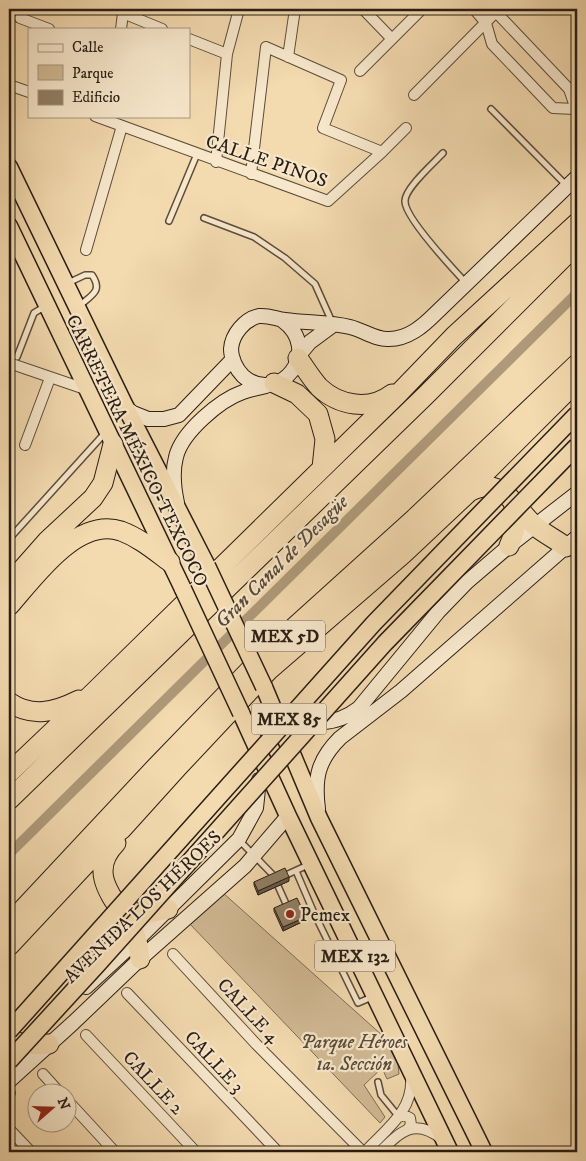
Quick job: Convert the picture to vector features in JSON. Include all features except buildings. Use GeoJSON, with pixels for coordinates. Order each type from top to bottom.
{"type":"FeatureCollection","features":[{"type":"Feature","properties":{"kind":"highway","name":"CARRETERA MÉXICO-TEXCOCO"},"geometry":{"type":"LineString","coordinates":[[9,167],[14,185],[66,284],[126,408],[207,566],[266,692],[319,818],[484,1152]]}},
{"type":"Feature","properties":{"kind":"highway"},"geometry":{"type":"LineString","coordinates":[[9,773],[93,693],[454,336],[577,223]]}},
{"type":"Feature","properties":{"kind":"highway","name":"CARRETERA MÉXICO-TEXCOCO"},"geometry":{"type":"LineString","coordinates":[[9,226],[13,242],[88,390],[288,816],[303,867],[374,997],[448,1148]]}},
{"type":"Feature","properties":{"kind":"highway"},"geometry":{"type":"LineString","coordinates":[[9,800],[426,395],[577,244]]}},
{"type":"Feature","properties":{"kind":"highway"},"geometry":{"type":"LineString","coordinates":[[299,356],[310,376],[326,393],[342,401],[357,405],[381,401],[418,372]]}},
{"type":"Feature","properties":{"kind":"highway","name":"MEX 5D"},"geometry":{"type":"LineString","coordinates":[[9,924],[154,768],[270,649],[414,518],[577,364]]}},
{"type":"Feature","properties":{"kind":"highway"},"geometry":{"type":"LineString","coordinates":[[9,946],[111,837],[122,829],[178,766],[269,670],[403,554],[469,492],[484,474],[577,382]]}},
{"type":"Feature","properties":{"kind":"highway"},"geometry":{"type":"LineString","coordinates":[[272,384],[298,394],[318,414],[325,439],[322,468]]}},
{"type":"Feature","properties":{"kind":"highway","name":"MEX 85"},"geometry":{"type":"LineString","coordinates":[[9,1031],[374,623],[577,414]]}},
{"type":"Feature","properties":{"kind":"highway"},"geometry":{"type":"LineString","coordinates":[[9,584],[47,541],[93,498],[103,483],[110,437]]}},
{"type":"Feature","properties":{"kind":"highway","name":"MEX 85"},"geometry":{"type":"LineString","coordinates":[[9,1059],[97,965],[385,643],[577,446]]}},
{"type":"Feature","properties":{"kind":"highway"},"geometry":{"type":"LineString","coordinates":[[469,492],[479,488],[490,487],[501,490],[510,497],[534,526],[574,547]]}},
{"type":"Feature","properties":{"kind":"highway"},"geometry":{"type":"LineString","coordinates":[[509,546],[516,522],[515,509],[510,497]]}},
{"type":"Feature","properties":{"kind":"highway"},"geometry":{"type":"LineString","coordinates":[[9,606],[56,554],[70,542],[86,533],[103,529],[120,531],[136,538],[170,562]]}},
{"type":"Feature","properties":{"kind":"highway"},"geometry":{"type":"LineString","coordinates":[[9,702],[15,707],[44,713],[62,708],[93,693]]}},
{"type":"Feature","properties":{"kind":"highway"},"geometry":{"type":"LineString","coordinates":[[122,829],[118,841],[107,853],[103,867],[107,890],[134,932],[138,949]]}},
{"type":"Feature","properties":{"kind":"highway"},"geometry":{"type":"LineString","coordinates":[[114,902],[125,910],[138,913],[153,913],[168,909]]}},
{"type":"Feature","properties":{"kind":"highway"},"geometry":{"type":"LineString","coordinates":[[16,1042],[37,1046],[49,1044]]}},
{"type":"Feature","properties":{"kind":"main road"},"geometry":{"type":"LineString","coordinates":[[272,384],[261,384],[246,378],[237,368],[233,359],[231,348],[234,337],[248,320],[259,316],[270,316],[282,320],[362,330],[377,338],[389,340],[412,333],[426,323],[573,182]]}},
{"type":"Feature","properties":{"kind":"main road"},"geometry":{"type":"LineString","coordinates":[[282,320],[290,326],[300,344],[299,356]]}},
{"type":"Feature","properties":{"kind":"main road"},"geometry":{"type":"LineString","coordinates":[[178,509],[175,489],[175,462],[178,450],[185,439],[202,420],[221,404],[242,392],[282,381],[290,374],[299,356],[310,342],[333,325]]}},
{"type":"Feature","properties":{"kind":"main road"},"geometry":{"type":"LineString","coordinates":[[126,408],[148,419],[164,420],[179,415],[233,359]]}},
{"type":"Feature","properties":{"kind":"main road"},"geometry":{"type":"LineString","coordinates":[[266,692],[285,712],[300,719],[331,722],[346,717],[359,708],[438,612],[467,582],[509,546],[577,493]]}},
{"type":"Feature","properties":{"kind":"main road"},"geometry":{"type":"LineString","coordinates":[[319,818],[316,791],[318,777],[322,760],[331,746],[401,691],[574,547]]}},
{"type":"Feature","properties":{"kind":"main road","name":"AVENIDA LOS HÉROES"},"geometry":{"type":"LineString","coordinates":[[9,1089],[138,949],[168,909],[239,839],[256,808],[262,760]]}},
{"type":"Feature","properties":{"kind":"main road","name":"AVENIDA LOS HÉROES"},"geometry":{"type":"LineString","coordinates":[[9,1059],[16,1042],[245,866],[288,816]]}},
{"type":"Feature","properties":{"kind":"street"},"geometry":{"type":"LineString","coordinates":[[216,162],[227,54],[239,9]]}},
{"type":"Feature","properties":{"kind":"street"},"geometry":{"type":"LineString","coordinates":[[288,57],[295,9]]}},
{"type":"Feature","properties":{"kind":"street"},"geometry":{"type":"LineString","coordinates":[[363,9],[392,39]]}},
{"type":"Feature","properties":{"kind":"street"},"geometry":{"type":"LineString","coordinates":[[360,71],[422,9]]}},
{"type":"Feature","properties":{"kind":"street"},"geometry":{"type":"LineString","coordinates":[[414,96],[486,22],[494,10],[569,89],[576,110],[553,108],[492,44],[486,22],[474,9]]}},
{"type":"Feature","properties":{"kind":"street"},"geometry":{"type":"LineString","coordinates":[[121,28],[123,13],[160,28]]}},
{"type":"Feature","properties":{"kind":"street"},"geometry":{"type":"LineString","coordinates":[[20,18],[46,28]]}},
{"type":"Feature","properties":{"kind":"street"},"geometry":{"type":"LineString","coordinates":[[190,39],[227,54]]}},
{"type":"Feature","properties":{"kind":"street"},"geometry":{"type":"LineString","coordinates":[[251,174],[266,47],[342,80],[323,128],[382,152]]}},
{"type":"Feature","properties":{"kind":"street"},"geometry":{"type":"LineString","coordinates":[[9,85],[28,92]]}},
{"type":"Feature","properties":{"kind":"street","name":"CALLE PINOS"},"geometry":{"type":"LineString","coordinates":[[107,118],[122,126],[216,162],[328,202],[406,128]]}},
{"type":"Feature","properties":{"kind":"street"},"geometry":{"type":"LineString","coordinates":[[86,250],[122,126]]}},
{"type":"Feature","properties":{"kind":"street"},"geometry":{"type":"LineString","coordinates":[[13,360],[50,378],[88,390]]}},
{"type":"Feature","properties":{"kind":"street"},"geometry":{"type":"LineString","coordinates":[[26,444],[50,378]]}},
{"type":"Feature","properties":{"kind":"street","name":"CALLE 4"},"geometry":{"type":"LineString","coordinates":[[173,954],[256,1044],[364,1152]]}},
{"type":"Feature","properties":{"kind":"street","name":"CALLE 3"},"geometry":{"type":"LineString","coordinates":[[127,993],[278,1152]]}},
{"type":"Feature","properties":{"kind":"street","name":"CALLE 2"},"geometry":{"type":"LineString","coordinates":[[86,1035],[196,1152]]}},
{"type":"Feature","properties":{"kind":"street"},"geometry":{"type":"LineString","coordinates":[[364,1152],[399,1117],[409,1099],[412,1082],[411,1073]]}},
{"type":"Feature","properties":{"kind":"street"},"geometry":{"type":"LineString","coordinates":[[43,1074],[52,1084]]}},
{"type":"Feature","properties":{"kind":"street"},"geometry":{"type":"LineString","coordinates":[[78,1112],[115,1152]]}},
{"type":"Feature","properties":{"kind":"street"},"geometry":{"type":"LineString","coordinates":[[399,1117],[404,1115],[410,1118],[411,1125],[408,1129]]}},
{"type":"Feature","properties":{"kind":"street"},"geometry":{"type":"LineString","coordinates":[[9,1129],[31,1152]]}},
{"type":"Feature","properties":{"kind":"street"},"geometry":{"type":"LineString","coordinates":[[380,1152],[399,1133],[408,1129],[427,1130],[437,1136],[448,1148]]}},
{"type":"Feature","properties":{"kind":"lane"},"geometry":{"type":"LineString","coordinates":[[491,109],[573,182]]}},
{"type":"Feature","properties":{"kind":"lane"},"geometry":{"type":"LineString","coordinates":[[443,153],[408,191],[405,201],[408,211],[429,241],[467,284]]}},
{"type":"Feature","properties":{"kind":"lane"},"geometry":{"type":"LineString","coordinates":[[169,221],[196,154]]}},
{"type":"Feature","properties":{"kind":"lane"},"geometry":{"type":"LineString","coordinates":[[204,218],[254,237],[285,258],[315,284],[333,325]]}},
{"type":"Feature","properties":{"kind":"lane"},"geometry":{"type":"LineString","coordinates":[[66,284],[85,275],[92,275],[98,283],[94,293],[77,308]]}},
{"type":"Feature","properties":{"kind":"lane"},"geometry":{"type":"LineString","coordinates":[[13,360],[34,312],[47,306]]}},
{"type":"Feature","properties":{"kind":"lane"},"geometry":{"type":"LineString","coordinates":[[9,540],[110,437]]}},
{"type":"Feature","properties":{"kind":"lane"},"geometry":{"type":"LineString","coordinates":[[239,839],[274,876]]}},
{"type":"Feature","properties":{"kind":"lane"},"geometry":{"type":"LineString","coordinates":[[286,875],[303,867],[314,913],[358,1003],[374,997]]}},
{"type":"Feature","properties":{"kind":"lane"},"geometry":{"type":"LineString","coordinates":[[278,886],[287,906]]}},
{"type":"Feature","properties":{"kind":"lane"},"geometry":{"type":"LineString","coordinates":[[305,917],[314,913]]}},
{"type":"Feature","properties":{"kind":"lane"},"geometry":{"type":"LineString","coordinates":[[378,1082],[381,1095],[399,1117]]}},
{"type":"Feature","properties":{"kind":"green space","name":"Parque Héroes 1a. Sección"},"geometry":{"type":"Polygon","coordinates":[[[222,892],[383,1036],[398,1064],[399,1074],[387,1079],[382,1068],[364,1085],[385,1117],[380,1123],[188,922],[222,892]]]}},
{"type":"Feature","properties":{"kind":"waterway","name":"Gran Canal de Desagüe"},"geometry":{"type":"LineString","coordinates":[[9,854],[577,293]]}},
{"type":"Feature","properties":{"kind":"place","name":"Pemex"},"geometry":{"type":"Point","coordinates":[290,914]}}]}
